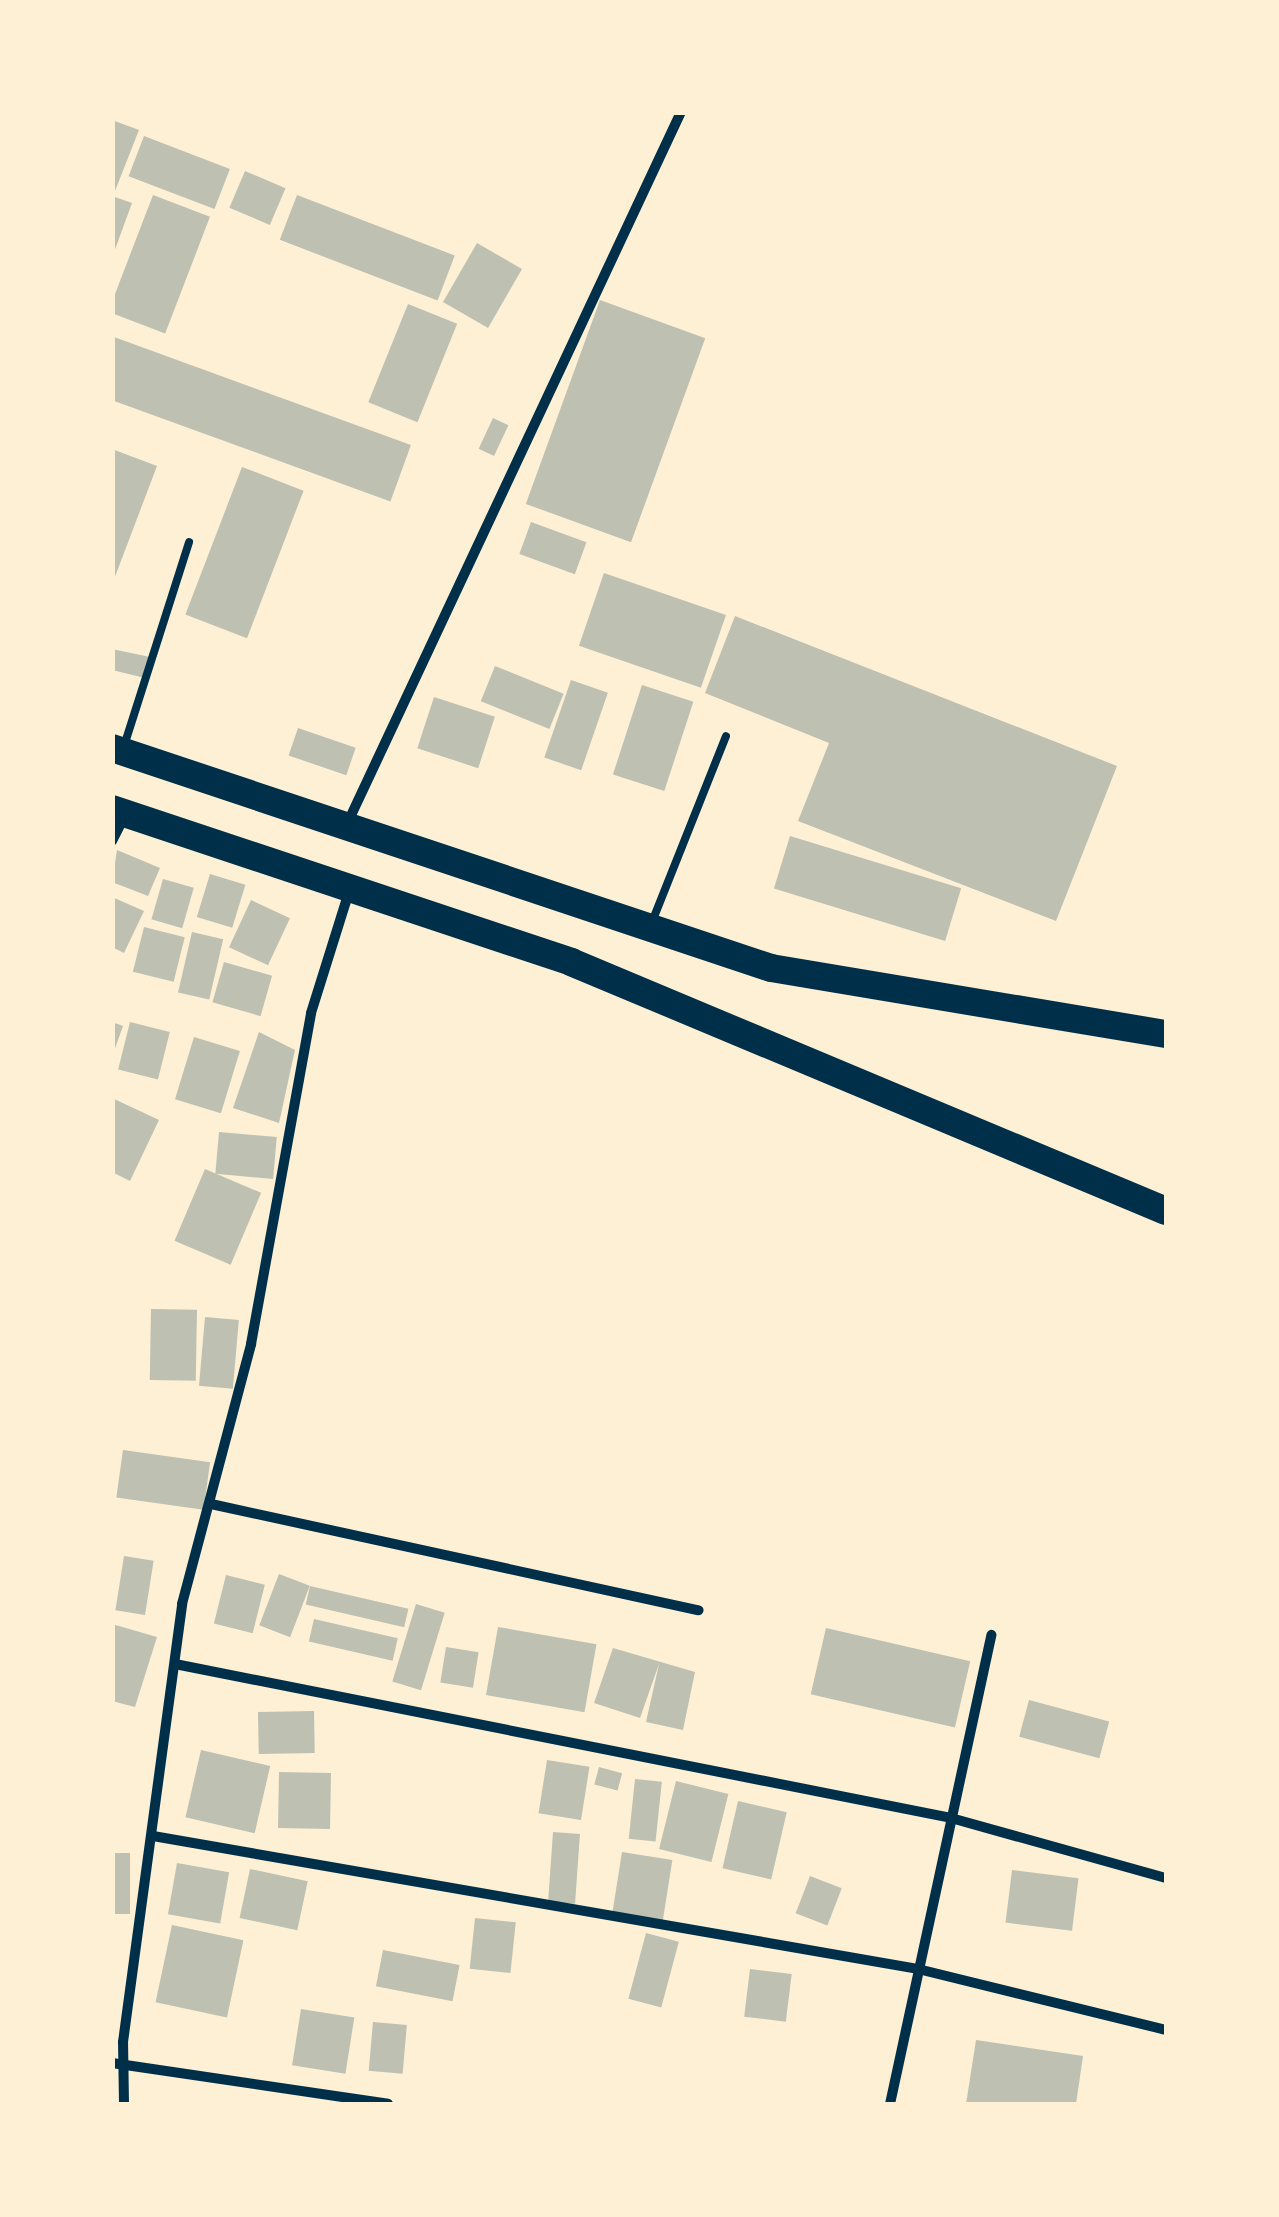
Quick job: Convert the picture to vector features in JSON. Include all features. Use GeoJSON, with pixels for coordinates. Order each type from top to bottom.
{"type":"FeatureCollection","features":[{"type":"Feature","properties":{"kind":"highway"},"geometry":{"type":"LineString","coordinates":[[117,750],[771,968],[1166,1034]]}},
{"type":"Feature","properties":{"kind":"highway"},"geometry":{"type":"LineString","coordinates":[[120,811],[571,962],[1166,1212]]}},
{"type":"Feature","properties":{"kind":"street"},"geometry":{"type":"LineString","coordinates":[[345,829],[680,112]]}},
{"type":"Feature","properties":{"kind":"street"},"geometry":{"type":"LineString","coordinates":[[112,841],[120,811]]}},
{"type":"Feature","properties":{"kind":"street"},"geometry":{"type":"LineString","coordinates":[[124,2104],[118,2064],[175,1664],[251,1344],[311,1013],[351,887]]}},
{"type":"Feature","properties":{"kind":"street"},"geometry":{"type":"LineString","coordinates":[[211,1504],[700,1610]]}},
{"type":"Feature","properties":{"kind":"street"},"geometry":{"type":"LineString","coordinates":[[890,2104],[991,1635]]}},
{"type":"Feature","properties":{"kind":"street"},"geometry":{"type":"LineString","coordinates":[[175,1664],[951,1818],[1166,1878]]}},
{"type":"Feature","properties":{"kind":"street"},"geometry":{"type":"LineString","coordinates":[[153,1836],[918,1969],[1166,2030]]}},
{"type":"Feature","properties":{"kind":"street"},"geometry":{"type":"LineString","coordinates":[[118,2064],[388,2104]]}},
{"type":"Feature","properties":{"kind":"lane"},"geometry":{"type":"LineString","coordinates":[[117,750],[189,542]]}},
{"type":"Feature","properties":{"kind":"lane"},"geometry":{"type":"LineString","coordinates":[[648,930],[726,736]]}},
{"type":"Feature","properties":{"kind":"building"},"geometry":{"type":"Polygon","coordinates":[[[112,120],[139,130],[113,196],[112,196],[112,120]]]}},
{"type":"Feature","properties":{"kind":"building"},"geometry":{"type":"Polygon","coordinates":[[[144,136],[230,169],[214,209],[129,176],[144,136]]]}},
{"type":"Feature","properties":{"kind":"building"},"geometry":{"type":"Polygon","coordinates":[[[245,171],[286,188],[270,225],[229,208],[245,171]]]}},
{"type":"Feature","properties":{"kind":"building"},"geometry":{"type":"Polygon","coordinates":[[[153,195],[210,217],[165,334],[112,313],[112,302],[153,195]]]}},
{"type":"Feature","properties":{"kind":"building"},"geometry":{"type":"Polygon","coordinates":[[[297,195],[455,256],[438,300],[280,240],[297,195]]]}},
{"type":"Feature","properties":{"kind":"building"},"geometry":{"type":"Polygon","coordinates":[[[112,196],[132,203],[113,255],[112,255],[112,196]]]}},
{"type":"Feature","properties":{"kind":"building"},"geometry":{"type":"Polygon","coordinates":[[[477,243],[522,269],[488,328],[443,302],[477,243]]]}},
{"type":"Feature","properties":{"kind":"building"},"geometry":{"type":"Polygon","coordinates":[[[600,300],[705,338],[631,542],[526,504],[600,300]]]}},
{"type":"Feature","properties":{"kind":"building"},"geometry":{"type":"Polygon","coordinates":[[[408,304],[457,324],[417,422],[368,402],[408,304]]]}},
{"type":"Feature","properties":{"kind":"building"},"geometry":{"type":"Polygon","coordinates":[[[114,337],[411,445],[390,501],[112,400],[114,337]]]}},
{"type":"Feature","properties":{"kind":"building"},"geometry":{"type":"Polygon","coordinates":[[[493,418],[508,425],[494,456],[479,449],[493,418]]]}},
{"type":"Feature","properties":{"kind":"building"},"geometry":{"type":"Polygon","coordinates":[[[112,449],[157,466],[113,582],[112,582],[112,449]]]}},
{"type":"Feature","properties":{"kind":"building"},"geometry":{"type":"Polygon","coordinates":[[[242,467],[304,491],[247,638],[185,615],[242,467]]]}},
{"type":"Feature","properties":{"kind":"building"},"geometry":{"type":"Polygon","coordinates":[[[531,522],[586,542],[575,574],[519,554],[531,522]]]}},
{"type":"Feature","properties":{"kind":"building"},"geometry":{"type":"Polygon","coordinates":[[[604,573],[726,615],[701,688],[579,646],[604,573]]]}},
{"type":"Feature","properties":{"kind":"building"},"geometry":{"type":"Polygon","coordinates":[[[735,616],[1117,766],[1056,921],[798,821],[829,743],[705,693],[735,616]]]}},
{"type":"Feature","properties":{"kind":"building"},"geometry":{"type":"Polygon","coordinates":[[[112,649],[150,657],[145,678],[112,670],[112,649]]]}},
{"type":"Feature","properties":{"kind":"building"},"geometry":{"type":"Polygon","coordinates":[[[495,666],[564,694],[549,729],[481,701],[495,666]]]}},
{"type":"Feature","properties":{"kind":"building"},"geometry":{"type":"Polygon","coordinates":[[[571,680],[608,693],[581,770],[544,758],[571,680]]]}},
{"type":"Feature","properties":{"kind":"building"},"geometry":{"type":"Polygon","coordinates":[[[642,685],[693,702],[664,791],[613,774],[642,685]]]}},
{"type":"Feature","properties":{"kind":"building"},"geometry":{"type":"Polygon","coordinates":[[[434,697],[495,717],[478,768],[417,748],[434,697]]]}},
{"type":"Feature","properties":{"kind":"building"},"geometry":{"type":"Polygon","coordinates":[[[298,728],[356,748],[346,775],[289,755],[298,728]]]}},
{"type":"Feature","properties":{"kind":"building"},"geometry":{"type":"Polygon","coordinates":[[[790,836],[961,888],[945,941],[774,889],[790,836]]]}},
{"type":"Feature","properties":{"kind":"building"},"geometry":{"type":"Polygon","coordinates":[[[117,850],[160,868],[148,896],[112,882],[117,850]]]}},
{"type":"Feature","properties":{"kind":"building"},"geometry":{"type":"Polygon","coordinates":[[[210,874],[245,885],[232,928],[197,917],[210,874]]]}},
{"type":"Feature","properties":{"kind":"building"},"geometry":{"type":"Polygon","coordinates":[[[163,879],[194,888],[182,928],[151,919],[163,879]]]}},
{"type":"Feature","properties":{"kind":"building"},"geometry":{"type":"Polygon","coordinates":[[[112,897],[144,911],[124,953],[112,947],[112,897]]]}},
{"type":"Feature","properties":{"kind":"building"},"geometry":{"type":"Polygon","coordinates":[[[251,900],[290,918],[268,965],[229,947],[251,900]]]}},
{"type":"Feature","properties":{"kind":"building"},"geometry":{"type":"Polygon","coordinates":[[[144,927],[185,937],[174,982],[133,972],[144,927]]]}},
{"type":"Feature","properties":{"kind":"building"},"geometry":{"type":"Polygon","coordinates":[[[192,932],[223,939],[209,1000],[178,992],[192,932]]]}},
{"type":"Feature","properties":{"kind":"building"},"geometry":{"type":"Polygon","coordinates":[[[224,962],[272,976],[260,1016],[212,1002],[224,962]]]}},
{"type":"Feature","properties":{"kind":"building"},"geometry":{"type":"Polygon","coordinates":[[[112,1022],[123,1026],[113,1054],[112,1054],[112,1022]]]}},
{"type":"Feature","properties":{"kind":"building"},"geometry":{"type":"Polygon","coordinates":[[[130,1022],[170,1032],[158,1079],[118,1070],[130,1022]]]}},
{"type":"Feature","properties":{"kind":"building"},"geometry":{"type":"Polygon","coordinates":[[[259,1032],[295,1050],[279,1123],[233,1108],[259,1032]]]}},
{"type":"Feature","properties":{"kind":"building"},"geometry":{"type":"Polygon","coordinates":[[[194,1037],[240,1051],[221,1113],[175,1099],[194,1037]]]}},
{"type":"Feature","properties":{"kind":"building"},"geometry":{"type":"Polygon","coordinates":[[[112,1098],[159,1120],[130,1181],[112,1172],[112,1098]]]}},
{"type":"Feature","properties":{"kind":"building"},"geometry":{"type":"Polygon","coordinates":[[[219,1132],[277,1137],[273,1179],[215,1174],[219,1132]]]}},
{"type":"Feature","properties":{"kind":"building"},"geometry":{"type":"Polygon","coordinates":[[[205,1169],[261,1193],[231,1265],[175,1241],[205,1169]]]}},
{"type":"Feature","properties":{"kind":"building"},"geometry":{"type":"Polygon","coordinates":[[[151,1309],[197,1310],[196,1381],[150,1380],[151,1309]]]}},
{"type":"Feature","properties":{"kind":"building"},"geometry":{"type":"Polygon","coordinates":[[[205,1317],[239,1320],[233,1389],[199,1386],[205,1317]]]}},
{"type":"Feature","properties":{"kind":"building"},"geometry":{"type":"Polygon","coordinates":[[[123,1450],[210,1462],[203,1510],[116,1498],[123,1450]]]}},
{"type":"Feature","properties":{"kind":"building"},"geometry":{"type":"Polygon","coordinates":[[[124,1556],[154,1561],[145,1615],[115,1610],[124,1556]]]}},
{"type":"Feature","properties":{"kind":"building"},"geometry":{"type":"Polygon","coordinates":[[[279,1574],[310,1586],[290,1637],[259,1625],[279,1574]]]}},
{"type":"Feature","properties":{"kind":"building"},"geometry":{"type":"Polygon","coordinates":[[[226,1575],[265,1585],[253,1633],[214,1624],[226,1575]]]}},
{"type":"Feature","properties":{"kind":"building"},"geometry":{"type":"Polygon","coordinates":[[[310,1586],[408,1609],[404,1627],[306,1605],[310,1586]]]}},
{"type":"Feature","properties":{"kind":"building"},"geometry":{"type":"Polygon","coordinates":[[[416,1604],[445,1613],[421,1690],[392,1681],[416,1604]]]}},
{"type":"Feature","properties":{"kind":"building"},"geometry":{"type":"Polygon","coordinates":[[[314,1619],[398,1638],[393,1661],[309,1641],[314,1619]]]}},
{"type":"Feature","properties":{"kind":"building"},"geometry":{"type":"Polygon","coordinates":[[[112,1624],[157,1637],[135,1707],[112,1701],[112,1624]]]}},
{"type":"Feature","properties":{"kind":"building"},"geometry":{"type":"Polygon","coordinates":[[[498,1627],[596,1644],[584,1712],[486,1695],[498,1627]]]}},
{"type":"Feature","properties":{"kind":"building"},"geometry":{"type":"Polygon","coordinates":[[[826,1628],[970,1661],[955,1728],[811,1694],[826,1628]]]}},
{"type":"Feature","properties":{"kind":"building"},"geometry":{"type":"Polygon","coordinates":[[[446,1647],[479,1652],[473,1688],[440,1683],[446,1647]]]}},
{"type":"Feature","properties":{"kind":"building"},"geometry":{"type":"Polygon","coordinates":[[[613,1648],[695,1672],[683,1730],[646,1722],[659,1664],[640,1718],[594,1703],[613,1648]]]}},
{"type":"Feature","properties":{"kind":"building"},"geometry":{"type":"Polygon","coordinates":[[[1029,1700],[1109,1721],[1099,1758],[1019,1737],[1029,1700]]]}},
{"type":"Feature","properties":{"kind":"building"},"geometry":{"type":"Polygon","coordinates":[[[314,1711],[315,1753],[259,1754],[258,1712],[314,1711]]]}},
{"type":"Feature","properties":{"kind":"building"},"geometry":{"type":"Polygon","coordinates":[[[201,1750],[270,1766],[255,1833],[185,1817],[201,1750]]]}},
{"type":"Feature","properties":{"kind":"building"},"geometry":{"type":"Polygon","coordinates":[[[547,1760],[589,1767],[581,1820],[539,1813],[547,1760]]]}},
{"type":"Feature","properties":{"kind":"building"},"geometry":{"type":"Polygon","coordinates":[[[599,1767],[622,1773],[618,1791],[594,1784],[599,1767]]]}},
{"type":"Feature","properties":{"kind":"building"},"geometry":{"type":"Polygon","coordinates":[[[279,1772],[331,1773],[330,1829],[278,1828],[279,1772]]]}},
{"type":"Feature","properties":{"kind":"building"},"geometry":{"type":"Polygon","coordinates":[[[635,1779],[662,1782],[656,1841],[629,1839],[635,1779]]]}},
{"type":"Feature","properties":{"kind":"building"},"geometry":{"type":"Polygon","coordinates":[[[676,1781],[728,1794],[711,1862],[659,1849],[676,1781]]]}},
{"type":"Feature","properties":{"kind":"building"},"geometry":{"type":"Polygon","coordinates":[[[738,1801],[787,1812],[771,1879],[722,1868],[738,1801]]]}},
{"type":"Feature","properties":{"kind":"building"},"geometry":{"type":"Polygon","coordinates":[[[553,1832],[580,1834],[575,1904],[548,1902],[553,1832]]]}},
{"type":"Feature","properties":{"kind":"building"},"geometry":{"type":"Polygon","coordinates":[[[622,1852],[672,1860],[662,1924],[612,1916],[622,1852]]]}},
{"type":"Feature","properties":{"kind":"building"},"geometry":{"type":"Polygon","coordinates":[[[112,1853],[130,1853],[130,1914],[112,1914],[112,1853]]]}},
{"type":"Feature","properties":{"kind":"building"},"geometry":{"type":"Polygon","coordinates":[[[177,1863],[229,1872],[220,1923],[168,1914],[177,1863]]]}},
{"type":"Feature","properties":{"kind":"building"},"geometry":{"type":"Polygon","coordinates":[[[250,1869],[308,1881],[297,1930],[240,1918],[250,1869]]]}},
{"type":"Feature","properties":{"kind":"building"},"geometry":{"type":"Polygon","coordinates":[[[1012,1870],[1079,1878],[1072,1931],[1006,1923],[1012,1870]]]}},
{"type":"Feature","properties":{"kind":"building"},"geometry":{"type":"Polygon","coordinates":[[[810,1876],[842,1888],[827,1926],[796,1913],[810,1876]]]}},
{"type":"Feature","properties":{"kind":"building"},"geometry":{"type":"Polygon","coordinates":[[[475,1918],[516,1922],[510,1973],[470,1969],[475,1918]]]}},
{"type":"Feature","properties":{"kind":"building"},"geometry":{"type":"Polygon","coordinates":[[[172,1925],[243,1940],[227,2017],[156,2002],[172,1925]]]}},
{"type":"Feature","properties":{"kind":"building"},"geometry":{"type":"Polygon","coordinates":[[[646,1933],[679,1942],[661,2007],[628,1999],[646,1933]]]}},
{"type":"Feature","properties":{"kind":"building"},"geometry":{"type":"Polygon","coordinates":[[[383,1950],[460,1965],[453,2001],[376,1986],[383,1950]]]}},
{"type":"Feature","properties":{"kind":"building"},"geometry":{"type":"Polygon","coordinates":[[[750,1969],[792,1974],[786,2022],[744,2017],[750,1969]]]}},
{"type":"Feature","properties":{"kind":"building"},"geometry":{"type":"Polygon","coordinates":[[[301,2009],[354,2017],[345,2074],[292,2065],[301,2009]]]}},
{"type":"Feature","properties":{"kind":"building"},"geometry":{"type":"Polygon","coordinates":[[[373,2022],[407,2025],[403,2074],[369,2071],[373,2022]]]}},
{"type":"Feature","properties":{"kind":"building"},"geometry":{"type":"Polygon","coordinates":[[[976,2040],[1083,2056],[1076,2104],[966,2104],[976,2040]]]}}]}
